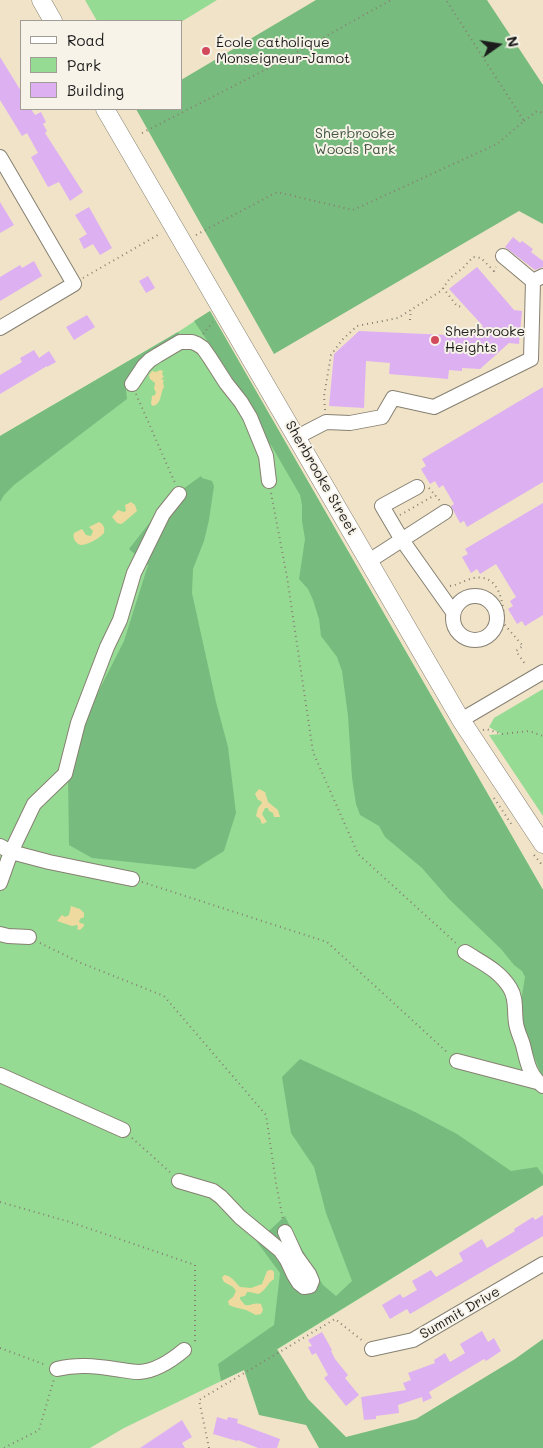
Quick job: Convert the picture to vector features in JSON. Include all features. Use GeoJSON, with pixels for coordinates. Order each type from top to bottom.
{"type":"FeatureCollection","features":[{"type":"Feature","properties":{"kind":"main road"},"geometry":{"type":"LineString","coordinates":[[41,0],[52,20]]}},
{"type":"Feature","properties":{"kind":"main road","name":"Sherbrooke Street"},"geometry":{"type":"LineString","coordinates":[[106,110],[461,720],[543,844]]}},
{"type":"Feature","properties":{"kind":"street"},"geometry":{"type":"LineString","coordinates":[[0,328],[74,284],[2,163]]}},
{"type":"Feature","properties":{"kind":"street"},"geometry":{"type":"LineString","coordinates":[[297,437],[326,422],[350,422],[382,417],[393,398],[434,407],[531,359],[538,278],[503,256]]}},
{"type":"Feature","properties":{"kind":"street"},"geometry":{"type":"LineString","coordinates":[[132,384],[150,360],[180,342],[192,342],[203,348],[250,417],[266,456],[269,481]]}},
{"type":"Feature","properties":{"kind":"street"},"geometry":{"type":"LineString","coordinates":[[423,487],[382,506],[402,540],[454,612]]}},
{"type":"Feature","properties":{"kind":"street"},"geometry":{"type":"LineString","coordinates":[[0,883],[6,849],[34,804],[64,774],[78,723],[107,647],[120,620],[134,573],[163,514],[179,494]]}},
{"type":"Feature","properties":{"kind":"street"},"geometry":{"type":"LineString","coordinates":[[369,561],[402,540],[443,507]]}},
{"type":"Feature","properties":{"kind":"street"},"geometry":{"type":"LineString","coordinates":[[461,720],[543,672]]}},
{"type":"Feature","properties":{"kind":"street"},"geometry":{"type":"LineString","coordinates":[[6,849],[49,862],[132,879]]}},
{"type":"Feature","properties":{"kind":"street"},"geometry":{"type":"LineString","coordinates":[[0,934],[29,937]]}},
{"type":"Feature","properties":{"kind":"street"},"geometry":{"type":"LineString","coordinates":[[465,952],[495,970],[510,988],[514,996],[518,1033],[532,1074],[540,1084]]}},
{"type":"Feature","properties":{"kind":"street"},"geometry":{"type":"LineString","coordinates":[[457,1061],[540,1084]]}},
{"type":"Feature","properties":{"kind":"street"},"geometry":{"type":"LineString","coordinates":[[0,1075],[123,1130]]}},
{"type":"Feature","properties":{"kind":"street"},"geometry":{"type":"LineString","coordinates":[[179,1181],[213,1191],[228,1202],[240,1218],[280,1250],[299,1283],[304,1287],[310,1286],[312,1281],[309,1274],[296,1256],[285,1232]]}},
{"type":"Feature","properties":{"kind":"street","name":"Summit Drive"},"geometry":{"type":"LineString","coordinates":[[372,1349],[413,1340],[543,1264]]}},
{"type":"Feature","properties":{"kind":"street"},"geometry":{"type":"LineString","coordinates":[[57,1369],[81,1365],[140,1372],[163,1365],[174,1359],[184,1350]]}},
{"type":"Feature","properties":{"kind":"path"},"geometry":{"type":"LineString","coordinates":[[142,133],[265,70],[391,0]]}},
{"type":"Feature","properties":{"kind":"path"},"geometry":{"type":"LineString","coordinates":[[446,0],[524,121]]}},
{"type":"Feature","properties":{"kind":"path"},"geometry":{"type":"LineString","coordinates":[[196,235],[277,192],[353,210],[497,144],[537,111],[543,113]]}},
{"type":"Feature","properties":{"kind":"path"},"geometry":{"type":"LineString","coordinates":[[74,284],[174,225]]}},
{"type":"Feature","properties":{"kind":"path"},"geometry":{"type":"LineString","coordinates":[[326,422],[324,396],[331,354],[342,340],[357,326],[398,318],[411,310],[442,288],[473,257],[481,258],[494,271],[503,256]]}},
{"type":"Feature","properties":{"kind":"path"},"geometry":{"type":"LineString","coordinates":[[442,288],[457,306],[463,307]]}},
{"type":"Feature","properties":{"kind":"path"},"geometry":{"type":"LineString","coordinates":[[410,320],[411,310]]}},
{"type":"Feature","properties":{"kind":"path"},"geometry":{"type":"LineString","coordinates":[[197,344],[200,337],[223,311]]}},
{"type":"Feature","properties":{"kind":"path"},"geometry":{"type":"LineString","coordinates":[[132,384],[179,494]]}},
{"type":"Feature","properties":{"kind":"path"},"geometry":{"type":"LineString","coordinates":[[269,481],[287,577],[313,752],[358,854],[465,952]]}},
{"type":"Feature","properties":{"kind":"path"},"geometry":{"type":"LineString","coordinates":[[423,487],[435,495],[443,507]]}},
{"type":"Feature","properties":{"kind":"path"},"geometry":{"type":"LineString","coordinates":[[400,515],[435,495]]}},
{"type":"Feature","properties":{"kind":"path"},"geometry":{"type":"LineString","coordinates":[[446,585],[451,586],[472,578],[484,578],[496,586],[502,599],[504,624],[523,646],[516,651],[525,664]]}},
{"type":"Feature","properties":{"kind":"path"},"geometry":{"type":"LineString","coordinates":[[473,737],[486,728],[502,734],[529,731],[543,736]]}},
{"type":"Feature","properties":{"kind":"path"},"geometry":{"type":"LineString","coordinates":[[132,879],[326,942],[457,1061]]}},
{"type":"Feature","properties":{"kind":"path"},"geometry":{"type":"LineString","coordinates":[[29,937],[81,963],[164,996],[266,1115],[285,1232]]}},
{"type":"Feature","properties":{"kind":"path"},"geometry":{"type":"LineString","coordinates":[[123,1130],[179,1181]]}},
{"type":"Feature","properties":{"kind":"path"},"geometry":{"type":"LineString","coordinates":[[0,1202],[70,1222],[195,1265],[195,1341],[184,1350]]}},
{"type":"Feature","properties":{"kind":"path"},"geometry":{"type":"LineString","coordinates":[[209,1448],[199,1400],[335,1319],[372,1349]]}},
{"type":"Feature","properties":{"kind":"path"},"geometry":{"type":"LineString","coordinates":[[0,1348],[57,1369],[39,1430],[4,1448]]}},
{"type":"Feature","properties":{"kind":"green space"},"geometry":{"type":"Polygon","coordinates":[[[85,0],[217,0],[182,21],[96,20],[85,0]]]}},
{"type":"Feature","properties":{"kind":"green space","name":"Sherbrooke Woods Park"},"geometry":{"type":"Polygon","coordinates":[[[316,0],[487,0],[543,85],[543,224],[519,211],[274,354],[137,110],[182,110],[182,79],[316,0]]]}},
{"type":"Feature","properties":{"kind":"green space"},"geometry":{"type":"Polygon","coordinates":[[[210,311],[543,890],[543,1185],[244,1370],[124,1428],[90,1448],[0,1448],[0,436],[178,332],[210,311]]]}},
{"type":"Feature","properties":{"kind":"green space"},"geometry":{"type":"Polygon","coordinates":[[[210,311],[543,890],[543,1079],[524,1031],[520,1007],[525,977],[522,971],[449,899],[422,868],[385,837],[379,826],[360,815],[356,804],[352,778],[348,716],[342,671],[337,657],[321,636],[319,619],[313,600],[308,589],[299,579],[305,539],[300,495],[271,445],[265,439],[253,409],[194,321],[210,311]]]}},
{"type":"Feature","properties":{"kind":"green space"},"geometry":{"type":"Polygon","coordinates":[[[178,332],[181,337],[138,367],[126,390],[127,399],[14,485],[0,502],[0,436],[178,332]]]}},
{"type":"Feature","properties":{"kind":"green space"},"geometry":{"type":"Polygon","coordinates":[[[201,476],[212,481],[214,486],[204,541],[193,569],[192,593],[228,747],[236,813],[224,851],[195,869],[92,858],[69,845],[68,776],[87,714],[124,641],[148,565],[129,549],[176,494],[201,476]]]}},
{"type":"Feature","properties":{"kind":"green space"},"geometry":{"type":"Polygon","coordinates":[[[543,689],[543,816],[489,735],[501,734],[489,727],[494,718],[543,689]]]}},
{"type":"Feature","properties":{"kind":"green space"},"geometry":{"type":"Polygon","coordinates":[[[300,1059],[415,1112],[457,1134],[511,1171],[537,1167],[543,1175],[543,1185],[277,1349],[308,1399],[346,1437],[416,1419],[515,1359],[543,1339],[543,1448],[319,1448],[306,1425],[259,1415],[244,1370],[221,1381],[218,1364],[274,1325],[280,1273],[257,1242],[285,1216],[323,1285],[336,1296],[352,1281],[326,1213],[314,1167],[291,1133],[282,1077],[300,1059]]]}},
{"type":"Feature","properties":{"kind":"sand"},"geometry":{"type":"Polygon","coordinates":[[[152,371],[163,371],[164,377],[161,379],[164,380],[164,387],[158,403],[153,406],[151,404],[152,396],[156,392],[154,389],[155,383],[150,379],[149,375],[152,371]]]}},
{"type":"Feature","properties":{"kind":"sand"},"geometry":{"type":"Polygon","coordinates":[[[131,502],[135,505],[137,511],[123,523],[117,523],[112,517],[118,510],[126,511],[125,505],[131,502]]]}},
{"type":"Feature","properties":{"kind":"sand"},"geometry":{"type":"Polygon","coordinates":[[[99,522],[103,525],[104,533],[99,537],[82,545],[75,541],[74,533],[82,529],[86,535],[91,536],[93,531],[89,527],[99,522]]]}},
{"type":"Feature","properties":{"kind":"sand"},"geometry":{"type":"Polygon","coordinates":[[[259,789],[265,792],[268,802],[278,810],[280,817],[274,817],[268,808],[265,808],[262,814],[267,822],[262,824],[256,816],[258,808],[262,803],[255,794],[259,789]]]}},
{"type":"Feature","properties":{"kind":"sand"},"geometry":{"type":"Polygon","coordinates":[[[71,906],[80,909],[84,913],[84,917],[79,921],[84,924],[80,930],[77,929],[77,925],[72,926],[57,921],[62,915],[65,917],[69,915],[71,906]]]}},
{"type":"Feature","properties":{"kind":"sand"},"geometry":{"type":"Polygon","coordinates":[[[267,1271],[274,1272],[274,1279],[263,1291],[258,1294],[247,1292],[245,1296],[240,1297],[245,1305],[261,1304],[263,1310],[261,1314],[256,1315],[229,1305],[228,1301],[236,1291],[224,1282],[222,1278],[224,1275],[231,1278],[240,1287],[251,1288],[262,1284],[267,1271]]]}},
{"type":"Feature","properties":{"kind":"building"},"geometry":{"type":"Polygon","coordinates":[[[0,57],[20,89],[20,110],[32,110],[35,115],[41,112],[46,122],[43,124],[47,131],[45,133],[83,192],[70,201],[59,182],[48,187],[31,157],[38,153],[27,133],[22,136],[0,100],[0,57]]]}},
{"type":"Feature","properties":{"kind":"building"},"geometry":{"type":"Polygon","coordinates":[[[0,202],[14,225],[0,233],[0,202]]]}},
{"type":"Feature","properties":{"kind":"building"},"geometry":{"type":"Polygon","coordinates":[[[89,207],[112,248],[100,255],[93,244],[84,249],[79,239],[87,234],[75,215],[89,207]]]}},
{"type":"Feature","properties":{"kind":"building"},"geometry":{"type":"Polygon","coordinates":[[[513,237],[520,243],[522,241],[533,249],[531,252],[543,261],[543,267],[535,270],[505,247],[513,237]]]}},
{"type":"Feature","properties":{"kind":"building"},"geometry":{"type":"Polygon","coordinates":[[[34,261],[42,276],[0,301],[0,277],[20,265],[22,268],[34,261]]]}},
{"type":"Feature","properties":{"kind":"building","name":"Sherbrooke Heights"},"geometry":{"type":"Polygon","coordinates":[[[477,267],[514,310],[522,311],[519,344],[509,343],[480,369],[462,368],[462,371],[449,370],[448,379],[389,374],[390,363],[366,361],[364,408],[329,406],[334,354],[359,331],[469,336],[483,326],[449,289],[477,267]]]}},
{"type":"Feature","properties":{"kind":"building"},"geometry":{"type":"Polygon","coordinates":[[[148,276],[155,288],[146,293],[139,281],[148,276]]]}},
{"type":"Feature","properties":{"kind":"building"},"geometry":{"type":"Polygon","coordinates":[[[87,315],[95,327],[74,340],[66,327],[87,315]]]}},
{"type":"Feature","properties":{"kind":"building"},"geometry":{"type":"Polygon","coordinates":[[[34,350],[39,358],[49,351],[56,362],[0,394],[0,375],[22,362],[20,358],[34,350]]]}},
{"type":"Feature","properties":{"kind":"building"},"geometry":{"type":"Polygon","coordinates":[[[543,387],[543,482],[467,527],[464,521],[460,523],[451,506],[454,504],[443,485],[439,488],[435,481],[430,484],[421,469],[426,466],[422,459],[543,387]]]}},
{"type":"Feature","properties":{"kind":"building"},"geometry":{"type":"Polygon","coordinates":[[[543,503],[543,615],[525,626],[522,621],[517,624],[508,609],[513,606],[510,601],[516,597],[496,564],[480,574],[477,569],[471,573],[462,557],[468,554],[465,549],[543,503]]]}},
{"type":"Feature","properties":{"kind":"building"},"geometry":{"type":"Polygon","coordinates":[[[543,1215],[543,1236],[410,1314],[407,1309],[390,1319],[382,1305],[400,1294],[403,1298],[417,1290],[412,1281],[431,1270],[436,1277],[463,1261],[459,1253],[482,1239],[487,1248],[515,1231],[514,1229],[533,1217],[535,1220],[543,1215]]]}},
{"type":"Feature","properties":{"kind":"building"},"geometry":{"type":"Polygon","coordinates":[[[482,1331],[488,1342],[494,1338],[501,1351],[429,1392],[432,1398],[423,1402],[422,1397],[398,1405],[399,1413],[376,1416],[376,1419],[364,1420],[361,1397],[406,1390],[403,1383],[411,1380],[408,1373],[435,1363],[434,1360],[445,1353],[450,1362],[465,1353],[460,1344],[482,1331]]]}},
{"type":"Feature","properties":{"kind":"building"},"geometry":{"type":"Polygon","coordinates":[[[322,1332],[335,1359],[348,1375],[345,1378],[359,1395],[346,1406],[324,1378],[328,1375],[316,1353],[312,1355],[308,1347],[312,1346],[308,1340],[322,1332]]]}},
{"type":"Feature","properties":{"kind":"building"},"geometry":{"type":"Polygon","coordinates":[[[217,1417],[227,1420],[228,1417],[238,1419],[237,1423],[280,1439],[277,1448],[258,1448],[238,1440],[213,1434],[217,1417]]]}},
{"type":"Feature","properties":{"kind":"building"},"geometry":{"type":"Polygon","coordinates":[[[182,1420],[192,1437],[182,1443],[185,1448],[140,1448],[182,1420]]]}},
{"type":"Feature","properties":{"kind":"place","name":"École catholique Monseigneur-Jamot"},"geometry":{"type":"Point","coordinates":[206,51]}},
{"type":"Feature","properties":{"kind":"place","name":"Sherbrooke Heights"},"geometry":{"type":"Point","coordinates":[435,340]}}]}
